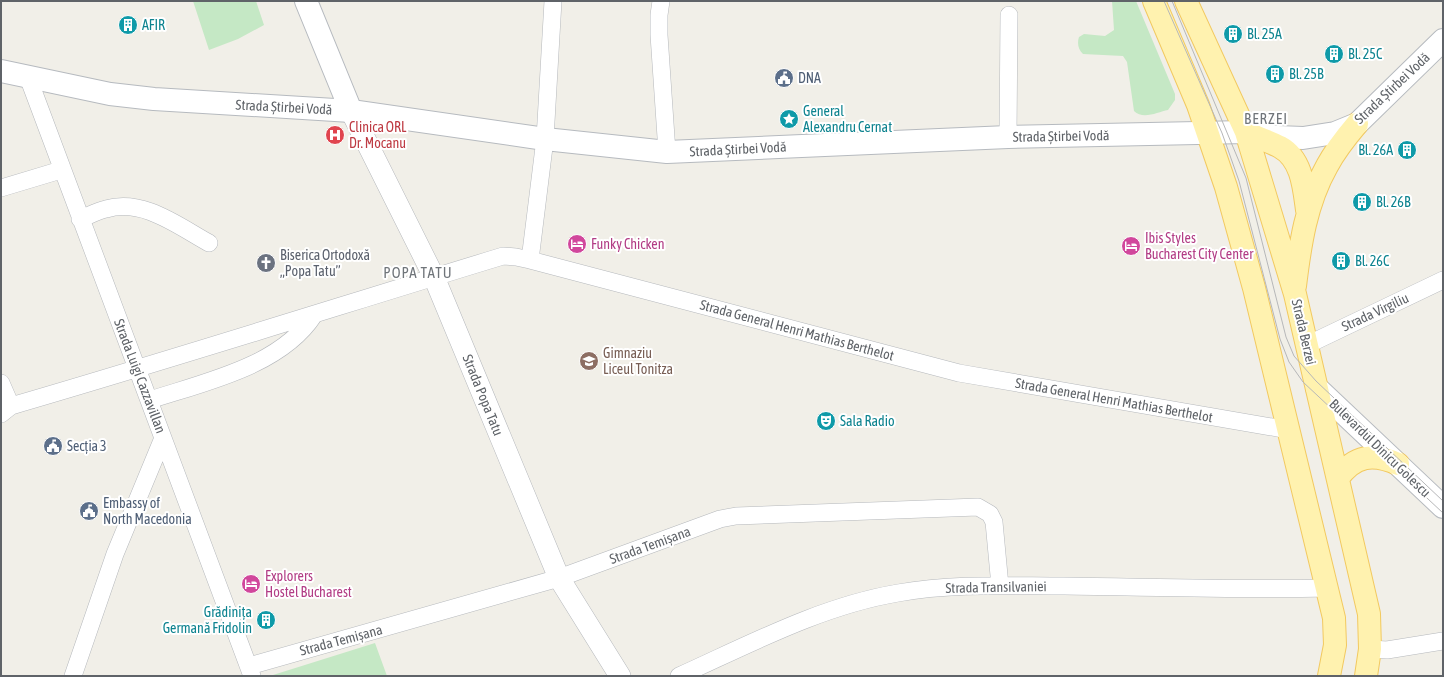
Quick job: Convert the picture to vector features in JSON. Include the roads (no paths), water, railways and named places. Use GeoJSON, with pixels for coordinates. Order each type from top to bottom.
{"type":"FeatureCollection","features":[{"type":"Feature","properties":{"kind":"main road"},"geometry":{"type":"LineString","coordinates":[[306,1],[351,111]]}},
{"type":"Feature","properties":{"kind":"main road"},"geometry":{"type":"LineString","coordinates":[[1154,1],[1208,133],[1226,187],[1254,288],[1328,588],[1335,632],[1335,645],[1330,676]]}},
{"type":"Feature","properties":{"kind":"main road","name":"Strada Berzei"},"geometry":{"type":"LineString","coordinates":[[1186,1],[1246,132],[1295,294],[1367,608],[1370,649],[1366,676]]}},
{"type":"Feature","properties":{"kind":"main road","name":"Strada Știrbei Vodă"},"geometry":{"type":"LineString","coordinates":[[1,71],[110,94],[154,100],[351,111],[545,139],[667,152],[1008,137],[1246,132],[1277,137],[1311,137],[1335,133],[1356,124],[1443,40]]}},
{"type":"Feature","properties":{"kind":"main road"},"geometry":{"type":"LineString","coordinates":[[1295,294],[1307,213],[1314,193],[1327,166],[1356,124]]}},
{"type":"Feature","properties":{"kind":"main road"},"geometry":{"type":"LineString","coordinates":[[1246,132],[1279,146],[1291,155],[1300,172],[1307,213]]}},
{"type":"Feature","properties":{"kind":"main road","name":"Bulevardul Dinicu Golescu"},"geometry":{"type":"LineString","coordinates":[[1317,388],[1443,507]]}},
{"type":"Feature","properties":{"kind":"main road"},"geometry":{"type":"LineString","coordinates":[[1338,478],[1346,468],[1355,461],[1367,457],[1384,458],[1398,464]]}},
{"type":"Feature","properties":{"kind":"street"},"geometry":{"type":"LineString","coordinates":[[530,260],[545,139],[553,1]]}},
{"type":"Feature","properties":{"kind":"street"},"geometry":{"type":"LineString","coordinates":[[661,1],[659,35],[667,152]]}},
{"type":"Feature","properties":{"kind":"street"},"geometry":{"type":"LineString","coordinates":[[1008,137],[1009,15]]}},
{"type":"Feature","properties":{"kind":"street","name":"Strada Luigi Cazzavillan"},"geometry":{"type":"LineString","coordinates":[[28,77],[61,170],[150,400],[250,671]]}},
{"type":"Feature","properties":{"kind":"street","name":"Strada Popa Tatu"},"geometry":{"type":"LineString","coordinates":[[351,111],[434,277],[559,578],[620,676]]}},
{"type":"Feature","properties":{"kind":"street"},"geometry":{"type":"LineString","coordinates":[[1,188],[61,170]]}},
{"type":"Feature","properties":{"kind":"street"},"geometry":{"type":"LineString","coordinates":[[80,219],[106,209],[128,207],[139,208],[157,214],[209,243]]}},
{"type":"Feature","properties":{"kind":"street","name":"Strada General Henri Mathias Berthelot"},"geometry":{"type":"LineString","coordinates":[[6,410],[503,256],[530,260],[960,373],[1289,430]]}},
{"type":"Feature","properties":{"kind":"street","name":"Strada Virgiliu"},"geometry":{"type":"LineString","coordinates":[[1307,345],[1443,280]]}},
{"type":"Feature","properties":{"kind":"street"},"geometry":{"type":"LineString","coordinates":[[150,400],[234,372],[279,351],[304,330],[314,315]]}},
{"type":"Feature","properties":{"kind":"street"},"geometry":{"type":"LineString","coordinates":[[1,383],[6,410]]}},
{"type":"Feature","properties":{"kind":"street"},"geometry":{"type":"LineString","coordinates":[[73,676],[115,554],[163,438]]}},
{"type":"Feature","properties":{"kind":"street","name":"Strada Temișana"},"geometry":{"type":"LineString","coordinates":[[250,671],[559,578],[720,519],[736,516],[978,507],[990,514],[994,522],[1000,586]]}},
{"type":"Feature","properties":{"kind":"street","name":"Strada Transilvaniei"},"geometry":{"type":"LineString","coordinates":[[680,676],[784,629],[829,612],[896,593],[934,588],[1000,586],[1328,588]]}},
{"type":"Feature","properties":{"kind":"street"},"geometry":{"type":"LineString","coordinates":[[1370,649],[1387,650],[1443,641]]}},
{"type":"Feature","properties":{"kind":"tram line"},"geometry":{"type":"LineString","coordinates":[[1164,1],[1222,133],[1239,181],[1280,339],[1289,362],[1303,382],[1443,513]]}},
{"type":"Feature","properties":{"kind":"tram line"},"geometry":{"type":"LineString","coordinates":[[1172,1],[1246,178],[1286,337],[1294,356],[1316,381],[1443,501]]}},
{"type":"Feature","properties":{"kind":"place","name":"AFIR"},"geometry":{"type":"Point","coordinates":[128,25]}},
{"type":"Feature","properties":{"kind":"place","name":"Bl. 25A"},"geometry":{"type":"Point","coordinates":[1233,34]}},
{"type":"Feature","properties":{"kind":"place","name":"Bl. 25C"},"geometry":{"type":"Point","coordinates":[1334,54]}},
{"type":"Feature","properties":{"kind":"place","name":"Bl. 25B"},"geometry":{"type":"Point","coordinates":[1275,74]}},
{"type":"Feature","properties":{"kind":"place","name":"DNA"},"geometry":{"type":"Point","coordinates":[784,78]}},
{"type":"Feature","properties":{"kind":"place","name":"General Alexandru Cernat"},"geometry":{"type":"Point","coordinates":[789,119]}},
{"type":"Feature","properties":{"kind":"place","name":"Clinica ORL Dr. Mocanu"},"geometry":{"type":"Point","coordinates":[335,135]}},
{"type":"Feature","properties":{"kind":"place","name":"Bl. 26A"},"geometry":{"type":"Point","coordinates":[1407,150]}},
{"type":"Feature","properties":{"kind":"place","name":"Bl. 26B"},"geometry":{"type":"Point","coordinates":[1362,202]}},
{"type":"Feature","properties":{"kind":"place","name":"Funky Chicken"},"geometry":{"type":"Point","coordinates":[577,244]}},
{"type":"Feature","properties":{"kind":"place","name":"Ibis Styles Bucharest City Center"},"geometry":{"type":"Point","coordinates":[1131,246]}},
{"type":"Feature","properties":{"kind":"place","name":"Bl. 26C"},"geometry":{"type":"Point","coordinates":[1341,261]}},
{"type":"Feature","properties":{"kind":"place","name":"Biserica Ortodoxă „Popa Tatu”"},"geometry":{"type":"Point","coordinates":[266,263]}},
{"type":"Feature","properties":{"kind":"place","name":"Gimnaziu Liceul Tonitza"},"geometry":{"type":"Point","coordinates":[589,361]}},
{"type":"Feature","properties":{"kind":"place","name":"Sala Radio"},"geometry":{"type":"Point","coordinates":[826,421]}},
{"type":"Feature","properties":{"kind":"place","name":"Secția 3"},"geometry":{"type":"Point","coordinates":[53,446]}},
{"type":"Feature","properties":{"kind":"place","name":"Embassy of North Macedonia"},"geometry":{"type":"Point","coordinates":[89,511]}},
{"type":"Feature","properties":{"kind":"place","name":"Explorers Hostel Bucharest"},"geometry":{"type":"Point","coordinates":[251,584]}},
{"type":"Feature","properties":{"kind":"place","name":"Grădinița Germană Fridolin"},"geometry":{"type":"Point","coordinates":[266,620]}},
{"type":"Feature","properties":{"kind":"district","name":"BERZEI"},"geometry":{"type":"Point","coordinates":[1266,118]}},
{"type":"Feature","properties":{"kind":"district","name":"POPA TATU"},"geometry":{"type":"Point","coordinates":[418,272]}}]}
